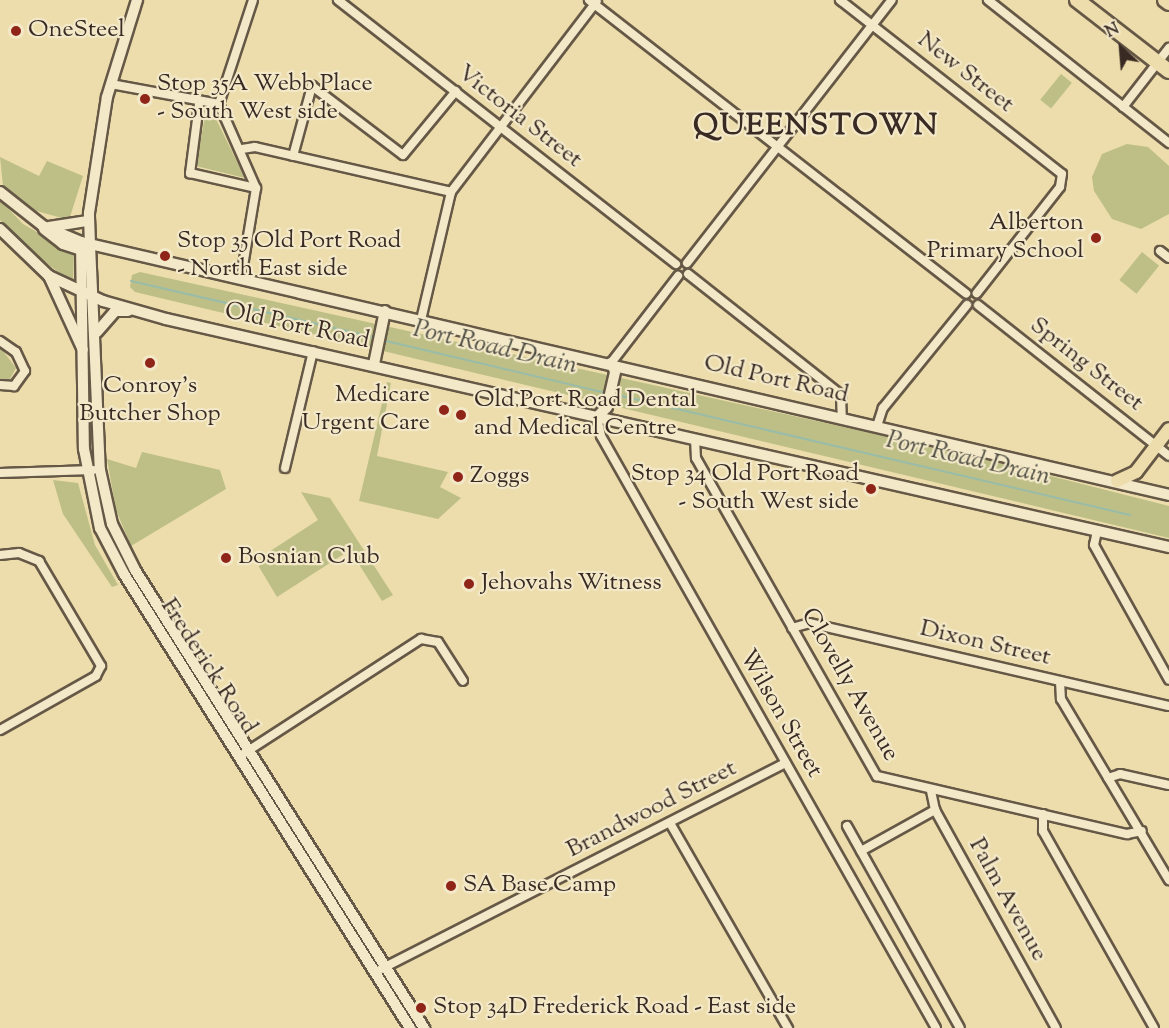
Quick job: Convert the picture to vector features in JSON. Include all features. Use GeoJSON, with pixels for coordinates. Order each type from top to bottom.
{"type":"FeatureCollection","features":[{"type":"Feature","properties":{"kind":"highway"},"geometry":{"type":"LineString","coordinates":[[1077,0],[1163,67]]}},
{"type":"Feature","properties":{"kind":"highway"},"geometry":{"type":"LineString","coordinates":[[1165,0],[1169,3]]}},
{"type":"Feature","properties":{"kind":"main road"},"geometry":{"type":"LineString","coordinates":[[85,248],[87,217],[111,84],[137,0]]}},
{"type":"Feature","properties":{"kind":"main road"},"geometry":{"type":"LineString","coordinates":[[0,192],[43,226],[87,217]]}},
{"type":"Feature","properties":{"kind":"main road","name":"Old Port Road"},"geometry":{"type":"LineString","coordinates":[[43,226],[47,235],[85,248],[241,278],[612,368],[842,417],[1169,495]]}},
{"type":"Feature","properties":{"kind":"main road","name":"Old Port Road"},"geometry":{"type":"LineString","coordinates":[[0,229],[49,276],[82,293],[134,311],[1169,547]]}},
{"type":"Feature","properties":{"kind":"main road","name":"Frederick Road"},"geometry":{"type":"LineString","coordinates":[[85,248],[82,293],[86,470],[96,516],[111,551],[245,753]]}},
{"type":"Feature","properties":{"kind":"main road","name":"Frederick Road"},"geometry":{"type":"LineString","coordinates":[[85,248],[94,297],[97,333],[100,470],[122,548],[245,753],[381,970],[424,1028]]}},
{"type":"Feature","properties":{"kind":"main road"},"geometry":{"type":"LineString","coordinates":[[49,276],[83,350]]}},
{"type":"Feature","properties":{"kind":"main road"},"geometry":{"type":"LineString","coordinates":[[97,333],[115,311],[134,311]]}},
{"type":"Feature","properties":{"kind":"main road"},"geometry":{"type":"LineString","coordinates":[[374,364],[384,311]]}},
{"type":"Feature","properties":{"kind":"main road"},"geometry":{"type":"LineString","coordinates":[[597,417],[607,407],[612,368]]}},
{"type":"Feature","properties":{"kind":"main road"},"geometry":{"type":"LineString","coordinates":[[1117,481],[1132,476],[1169,429]]}},
{"type":"Feature","properties":{"kind":"main road","name":"Frederick Road"},"geometry":{"type":"LineString","coordinates":[[381,970],[410,1028]]}},
{"type":"Feature","properties":{"kind":"street"},"geometry":{"type":"LineString","coordinates":[[241,278],[256,188],[242,149],[219,104],[253,0]]}},
{"type":"Feature","properties":{"kind":"street","name":"Victoria Street"},"geometry":{"type":"LineString","coordinates":[[338,0],[676,264]]}},
{"type":"Feature","properties":{"kind":"street","name":"New Street"},"geometry":{"type":"LineString","coordinates":[[840,0],[1063,178],[977,293]]}},
{"type":"Feature","properties":{"kind":"street"},"geometry":{"type":"LineString","coordinates":[[842,417],[842,395],[688,274],[687,263],[892,0]]}},
{"type":"Feature","properties":{"kind":"street"},"geometry":{"type":"LineString","coordinates":[[988,0],[1169,143]]}},
{"type":"Feature","properties":{"kind":"street"},"geometry":{"type":"LineString","coordinates":[[421,320],[451,192],[594,1],[966,294],[977,293],[978,305],[967,305]]}},
{"type":"Feature","properties":{"kind":"street"},"geometry":{"type":"LineString","coordinates":[[1123,107],[1163,67],[1169,48]]}},
{"type":"Feature","properties":{"kind":"street"},"geometry":{"type":"LineString","coordinates":[[111,84],[199,104],[219,104]]}},
{"type":"Feature","properties":{"kind":"street"},"geometry":{"type":"LineString","coordinates":[[293,156],[312,86],[404,155],[456,91]]}},
{"type":"Feature","properties":{"kind":"street"},"geometry":{"type":"LineString","coordinates":[[199,104],[190,173],[256,188]]}},
{"type":"Feature","properties":{"kind":"street"},"geometry":{"type":"LineString","coordinates":[[242,149],[293,156],[451,192]]}},
{"type":"Feature","properties":{"kind":"street"},"geometry":{"type":"LineString","coordinates":[[1160,251],[1169,258]]}},
{"type":"Feature","properties":{"kind":"street"},"geometry":{"type":"LineString","coordinates":[[678,276],[676,264],[687,263]]}},
{"type":"Feature","properties":{"kind":"street"},"geometry":{"type":"LineString","coordinates":[[612,368],[678,276],[688,274]]}},
{"type":"Feature","properties":{"kind":"street"},"geometry":{"type":"LineString","coordinates":[[877,426],[883,408],[967,305],[966,294]]}},
{"type":"Feature","properties":{"kind":"street","name":"Spring Street"},"geometry":{"type":"LineString","coordinates":[[978,305],[1169,456]]}},
{"type":"Feature","properties":{"kind":"street"},"geometry":{"type":"LineString","coordinates":[[0,341],[16,352],[25,371],[23,380],[0,385]]}},
{"type":"Feature","properties":{"kind":"street"},"geometry":{"type":"LineString","coordinates":[[285,468],[313,351]]}},
{"type":"Feature","properties":{"kind":"street","name":"Wilson Street"},"geometry":{"type":"LineString","coordinates":[[597,417],[601,436],[936,1028]]}},
{"type":"Feature","properties":{"kind":"street","name":"Clovelly Avenue"},"geometry":{"type":"LineString","coordinates":[[695,439],[696,458],[877,776],[931,791],[1127,834],[1142,831]]}},
{"type":"Feature","properties":{"kind":"street"},"geometry":{"type":"LineString","coordinates":[[0,472],[100,470]]}},
{"type":"Feature","properties":{"kind":"street"},"geometry":{"type":"LineString","coordinates":[[1097,531],[1094,545],[1169,680]]}},
{"type":"Feature","properties":{"kind":"street"},"geometry":{"type":"LineString","coordinates":[[0,555],[19,553],[39,561],[101,666],[96,676],[0,730]]}},
{"type":"Feature","properties":{"kind":"street","name":"Dixon Street"},"geometry":{"type":"LineString","coordinates":[[792,628],[809,623],[1169,706]]}},
{"type":"Feature","properties":{"kind":"street"},"geometry":{"type":"LineString","coordinates":[[245,753],[421,639],[438,642],[463,681]]}},
{"type":"Feature","properties":{"kind":"street"},"geometry":{"type":"LineString","coordinates":[[1060,681],[1061,699],[1142,831],[1169,880]]}},
{"type":"Feature","properties":{"kind":"street","name":"Brandwood Street"},"geometry":{"type":"LineString","coordinates":[[381,970],[786,763]]}},
{"type":"Feature","properties":{"kind":"street"},"geometry":{"type":"LineString","coordinates":[[1108,777],[1120,774],[1169,785]]}},
{"type":"Feature","properties":{"kind":"street","name":"Palm Avenue"},"geometry":{"type":"LineString","coordinates":[[931,791],[935,810],[1056,1028]]}},
{"type":"Feature","properties":{"kind":"street"},"geometry":{"type":"LineString","coordinates":[[861,851],[935,810]]}},
{"type":"Feature","properties":{"kind":"street"},"geometry":{"type":"LineString","coordinates":[[1043,814],[1043,831],[1154,1028]]}},
{"type":"Feature","properties":{"kind":"street"},"geometry":{"type":"LineString","coordinates":[[670,823],[788,1028]]}},
{"type":"Feature","properties":{"kind":"street"},"geometry":{"type":"LineString","coordinates":[[847,826],[960,1028]]}},
{"type":"Feature","properties":{"kind":"green space"},"geometry":{"type":"Polygon","coordinates":[[[1061,74],[1072,83],[1051,108],[1040,100],[1061,74]]]}},
{"type":"Feature","properties":{"kind":"green space"},"geometry":{"type":"Polygon","coordinates":[[[205,116],[216,119],[245,178],[196,166],[205,116]]]}},
{"type":"Feature","properties":{"kind":"green space"},"geometry":{"type":"Polygon","coordinates":[[[1127,144],[1148,147],[1169,166],[1169,214],[1141,229],[1112,219],[1094,191],[1092,177],[1102,154],[1127,144]]]}},
{"type":"Feature","properties":{"kind":"green space"},"geometry":{"type":"Polygon","coordinates":[[[0,157],[39,176],[47,161],[83,176],[69,220],[33,210],[3,186],[0,157]]]}},
{"type":"Feature","properties":{"kind":"green space"},"geometry":{"type":"Polygon","coordinates":[[[0,200],[23,224],[74,253],[73,284],[14,237],[0,220],[0,200]]]}},
{"type":"Feature","properties":{"kind":"green space"},"geometry":{"type":"Polygon","coordinates":[[[1142,252],[1159,266],[1136,294],[1119,280],[1142,252]]]}},
{"type":"Feature","properties":{"kind":"green space"},"geometry":{"type":"Polygon","coordinates":[[[140,272],[948,450],[1169,506],[1169,538],[135,292],[130,287],[132,275],[140,272]]]}},
{"type":"Feature","properties":{"kind":"green space"},"geometry":{"type":"Polygon","coordinates":[[[0,347],[16,368],[10,379],[0,379],[0,347]]]}},
{"type":"Feature","properties":{"kind":"green space"},"geometry":{"type":"Polygon","coordinates":[[[387,382],[391,383],[377,456],[448,472],[440,487],[461,498],[438,519],[359,501],[387,382]]]}},
{"type":"Feature","properties":{"kind":"green space"},"geometry":{"type":"Polygon","coordinates":[[[142,452],[220,470],[226,489],[131,546],[116,510],[107,459],[136,468],[142,452]]]}},
{"type":"Feature","properties":{"kind":"green space"},"geometry":{"type":"Polygon","coordinates":[[[53,480],[78,483],[95,545],[118,585],[112,587],[63,514],[53,480]]]}},
{"type":"Feature","properties":{"kind":"green space"},"geometry":{"type":"Polygon","coordinates":[[[301,492],[330,498],[393,595],[382,601],[350,550],[277,597],[259,567],[261,557],[318,520],[301,492]]]}},
{"type":"Feature","properties":{"kind":"waterway","name":"Port Road Drain"},"geometry":{"type":"LineString","coordinates":[[131,281],[377,338]]}},
{"type":"Feature","properties":{"kind":"waterway","name":"Port Road Drain"},"geometry":{"type":"LineString","coordinates":[[382,340],[607,393]]}},
{"type":"Feature","properties":{"kind":"waterway","name":"Port Road Drain"},"geometry":{"type":"LineString","coordinates":[[613,394],[1130,515]]}},
{"type":"Feature","properties":{"kind":"place","name":"OneSteel"},"geometry":{"type":"Point","coordinates":[16,31]}},
{"type":"Feature","properties":{"kind":"place","name":"Stop 35A Webb Place - South West side"},"geometry":{"type":"Point","coordinates":[145,99]}},
{"type":"Feature","properties":{"kind":"place","name":"Alberton Primary School"},"geometry":{"type":"Point","coordinates":[1096,238]}},
{"type":"Feature","properties":{"kind":"place","name":"Stop 35 Old Port Road - North East side"},"geometry":{"type":"Point","coordinates":[165,256]}},
{"type":"Feature","properties":{"kind":"place","name":"Conroy's Butcher Shop"},"geometry":{"type":"Point","coordinates":[150,363]}},
{"type":"Feature","properties":{"kind":"place","name":"Medicare Urgent Care"},"geometry":{"type":"Point","coordinates":[444,410]}},
{"type":"Feature","properties":{"kind":"place","name":"Old Port Road Dental and Medical Centre"},"geometry":{"type":"Point","coordinates":[461,415]}},
{"type":"Feature","properties":{"kind":"place","name":"Zoggs"},"geometry":{"type":"Point","coordinates":[458,477]}},
{"type":"Feature","properties":{"kind":"place","name":"Stop 34 Old Port Road - South West side"},"geometry":{"type":"Point","coordinates":[871,489]}},
{"type":"Feature","properties":{"kind":"place","name":"Bosnian Club"},"geometry":{"type":"Point","coordinates":[226,558]}},
{"type":"Feature","properties":{"kind":"place","name":"Jehovahs Witness"},"geometry":{"type":"Point","coordinates":[469,584]}},
{"type":"Feature","properties":{"kind":"place","name":"SA Base Camp"},"geometry":{"type":"Point","coordinates":[451,886]}},
{"type":"Feature","properties":{"kind":"place","name":"Stop 34D Frederick Road - East side"},"geometry":{"type":"Point","coordinates":[421,1008]}},
{"type":"Feature","properties":{"kind":"district","name":"QUEENSTOWN"},"geometry":{"type":"Point","coordinates":[816,127]}}]}
